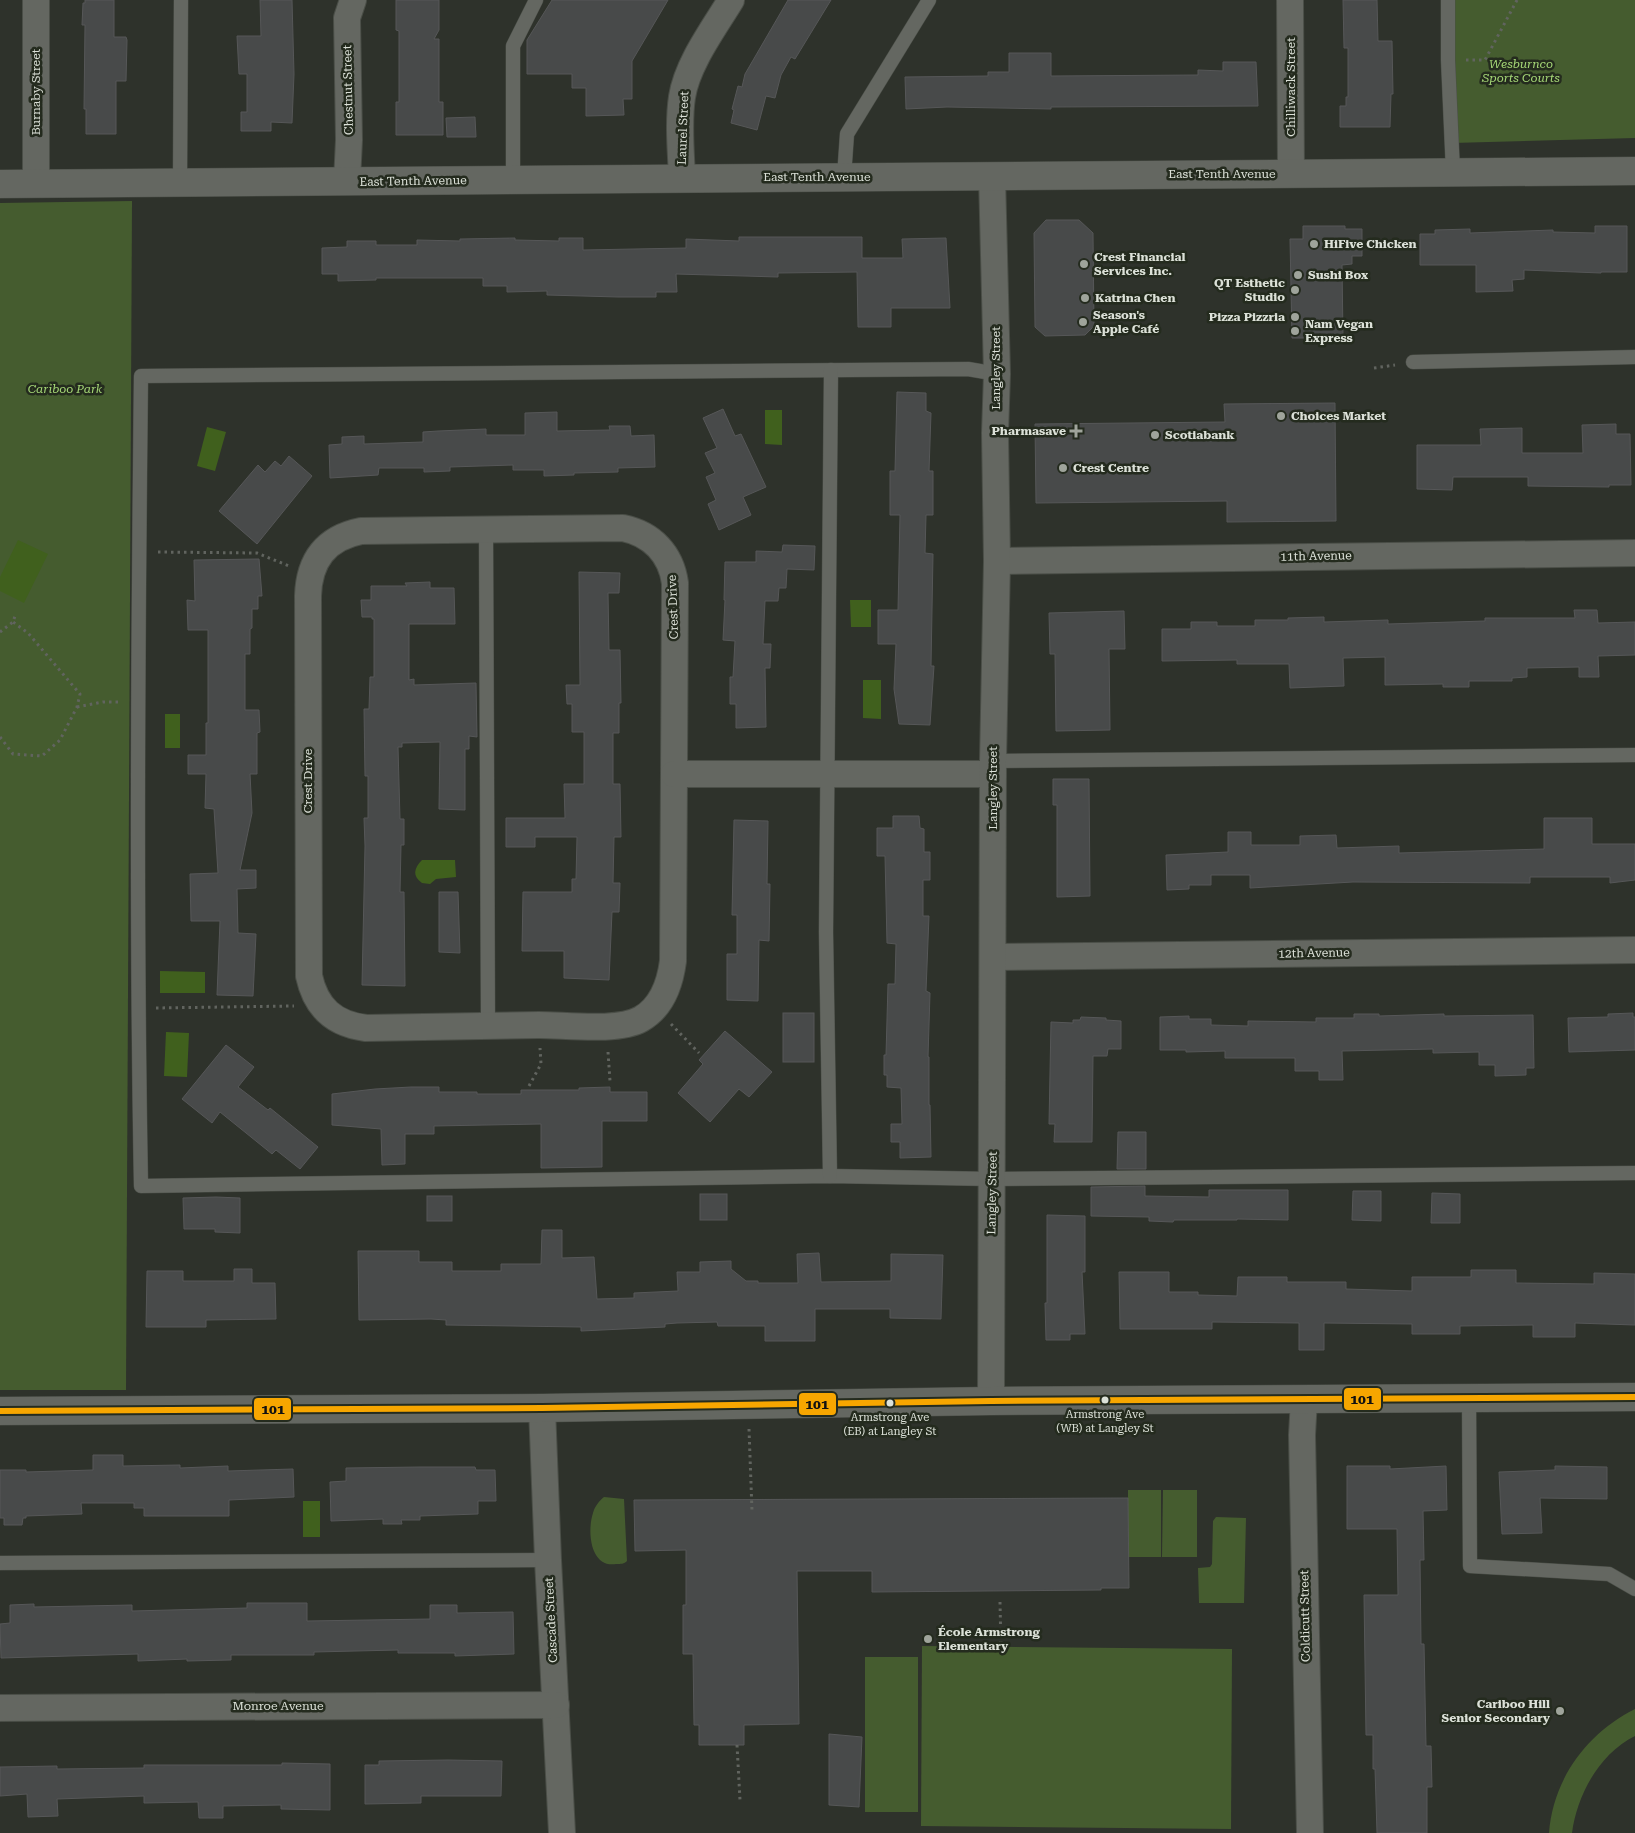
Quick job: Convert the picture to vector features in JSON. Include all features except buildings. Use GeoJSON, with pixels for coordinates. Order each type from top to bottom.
{"type":"FeatureCollection","features":[{"type":"Feature","properties":{"kind":"main road","name":"East Tenth Avenue"},"geometry":{"type":"LineString","coordinates":[[0,184],[1635,171]]}},
{"type":"Feature","properties":{"kind":"main road"},"geometry":{"type":"LineString","coordinates":[[0,1411],[542,1408],[991,1401],[1635,1396]]}},
{"type":"Feature","properties":{"kind":"street","name":"Burnaby Street"},"geometry":{"type":"LineString","coordinates":[[36,0],[36,184]]}},
{"type":"Feature","properties":{"kind":"street","name":"Chestnut Street"},"geometry":{"type":"LineString","coordinates":[[347,181],[349,140],[346,18],[353,0]]}},
{"type":"Feature","properties":{"kind":"street","name":"Laurel Street"},"geometry":{"type":"LineString","coordinates":[[682,178],[682,97],[686,81],[731,0]]}},
{"type":"Feature","properties":{"kind":"street","name":"Chilliwack Street"},"geometry":{"type":"LineString","coordinates":[[1290,0],[1291,174]]}},
{"type":"Feature","properties":{"kind":"street","name":"Langley Street"},"geometry":{"type":"LineString","coordinates":[[991,1401],[993,768],[997,561],[995,433],[997,374],[992,176]]}},
{"type":"Feature","properties":{"kind":"street","name":"Crest Drive"},"geometry":{"type":"LineString","coordinates":[[623,528],[648,537],[663,552],[671,567],[674,584],[672,972],[666,991],[655,1007],[642,1018],[619,1026],[358,1027],[338,1020],[328,1013],[316,998],[309,976],[308,596],[310,576],[314,564],[325,549],[343,536],[353,532],[486,529],[623,528]]}},
{"type":"Feature","properties":{"kind":"street","name":"11th Avenue"},"geometry":{"type":"LineString","coordinates":[[997,561],[1635,553]]}},
{"type":"Feature","properties":{"kind":"street"},"geometry":{"type":"LineString","coordinates":[[674,774],[828,774],[993,768]]}},
{"type":"Feature","properties":{"kind":"street","name":"12th Avenue"},"geometry":{"type":"LineString","coordinates":[[993,957],[1635,950]]}},
{"type":"Feature","properties":{"kind":"street","name":"Coldicutt Street"},"geometry":{"type":"LineString","coordinates":[[1304,1399],[1302,1445],[1310,1833]]}},
{"type":"Feature","properties":{"kind":"street","name":"Cascade Street"},"geometry":{"type":"LineString","coordinates":[[542,1408],[562,1833]]}},
{"type":"Feature","properties":{"kind":"street","name":"Monroe Avenue"},"geometry":{"type":"LineString","coordinates":[[0,1708],[556,1705]]}},
{"type":"Feature","properties":{"kind":"lane"},"geometry":{"type":"LineString","coordinates":[[180,183],[181,0]]}},
{"type":"Feature","properties":{"kind":"lane"},"geometry":{"type":"LineString","coordinates":[[513,180],[513,46],[536,0]]}},
{"type":"Feature","properties":{"kind":"lane"},"geometry":{"type":"LineString","coordinates":[[844,177],[847,134],[929,0]]}},
{"type":"Feature","properties":{"kind":"lane"},"geometry":{"type":"LineString","coordinates":[[1448,0],[1448,60],[1453,172]]}},
{"type":"Feature","properties":{"kind":"lane"},"geometry":{"type":"LineString","coordinates":[[1413,362],[1635,357]]}},
{"type":"Feature","properties":{"kind":"lane"},"geometry":{"type":"LineString","coordinates":[[997,374],[968,370],[831,370],[141,376],[138,701],[138,1008],[141,1186],[830,1176],[992,1180],[1635,1173]]}},
{"type":"Feature","properties":{"kind":"lane"},"geometry":{"type":"LineString","coordinates":[[830,1176],[826,932],[831,370]]}},
{"type":"Feature","properties":{"kind":"lane"},"geometry":{"type":"LineString","coordinates":[[486,529],[488,1026]]}},
{"type":"Feature","properties":{"kind":"lane"},"geometry":{"type":"LineString","coordinates":[[993,768],[1635,755]]}},
{"type":"Feature","properties":{"kind":"lane"},"geometry":{"type":"LineString","coordinates":[[1470,1398],[1470,1566],[1609,1574],[1635,1589]]}},
{"type":"Feature","properties":{"kind":"lane"},"geometry":{"type":"LineString","coordinates":[[0,1563],[548,1560]]}},
{"type":"Feature","properties":{"kind":"path"},"geometry":{"type":"LineString","coordinates":[[1448,60],[1485,60],[1517,0]]}},
{"type":"Feature","properties":{"kind":"path"},"geometry":{"type":"LineString","coordinates":[[139,552],[257,553],[310,576]]}},
{"type":"Feature","properties":{"kind":"path"},"geometry":{"type":"LineString","coordinates":[[0,632],[13,622],[16,613]]}},
{"type":"Feature","properties":{"kind":"path"},"geometry":{"type":"LineString","coordinates":[[0,737],[13,754],[42,756],[60,740],[78,707],[80,694],[28,633],[13,622]]}},
{"type":"Feature","properties":{"kind":"path"},"geometry":{"type":"LineString","coordinates":[[78,707],[103,702],[138,701]]}},
{"type":"Feature","properties":{"kind":"path"},"geometry":{"type":"LineString","coordinates":[[138,1008],[292,1007],[316,998]]}},
{"type":"Feature","properties":{"kind":"path"},"geometry":{"type":"LineString","coordinates":[[655,1007],[699,1053]]}},
{"type":"Feature","properties":{"kind":"path"},"geometry":{"type":"LineString","coordinates":[[529,1086],[541,1064],[538,1025]]}},
{"type":"Feature","properties":{"kind":"path"},"geometry":{"type":"LineString","coordinates":[[749,1438],[752,1511]]}},
{"type":"Feature","properties":{"kind":"path"},"geometry":{"type":"LineString","coordinates":[[1000,1602],[1001,1647]]}},
{"type":"Feature","properties":{"kind":"path"},"geometry":{"type":"LineString","coordinates":[[737,1745],[740,1800]]}},
{"type":"Feature","properties":{"kind":"green space","name":"Wesburnco Sports Courts"},"geometry":{"type":"Polygon","coordinates":[[[1450,0],[1635,0],[1635,138],[1452,143],[1450,0]]]}},
{"type":"Feature","properties":{"kind":"green space","name":"Cariboo Park"},"geometry":{"type":"Polygon","coordinates":[[[132,201],[126,1390],[0,1390],[0,203],[132,201]]]}},
{"type":"Feature","properties":{"kind":"green space"},"geometry":{"type":"Polygon","coordinates":[[[1128,1490],[1161,1490],[1161,1557],[1128,1557],[1128,1490]]]}},
{"type":"Feature","properties":{"kind":"green space"},"geometry":{"type":"Polygon","coordinates":[[[1163,1490],[1197,1490],[1197,1557],[1162,1557],[1163,1490]]]}},
{"type":"Feature","properties":{"kind":"green space"},"geometry":{"type":"Polygon","coordinates":[[[604,1497],[624,1499],[627,1561],[624,1563],[607,1564],[596,1554],[593,1547],[590,1529],[591,1521],[596,1506],[604,1497]]]}},
{"type":"Feature","properties":{"kind":"green space"},"geometry":{"type":"Polygon","coordinates":[[[1216,1517],[1246,1518],[1244,1603],[1199,1603],[1198,1568],[1210,1567],[1212,1564],[1213,1521],[1216,1517]]]}},
{"type":"Feature","properties":{"kind":"green space"},"geometry":{"type":"Polygon","coordinates":[[[922,1646],[1232,1649],[1231,1829],[921,1826],[922,1646]]]}},
{"type":"Feature","properties":{"kind":"green space"},"geometry":{"type":"Polygon","coordinates":[[[865,1657],[918,1657],[918,1812],[865,1812],[865,1657]]]}},
{"type":"Feature","properties":{"kind":"green space"},"geometry":{"type":"Polygon","coordinates":[[[1635,1709],[1635,1736],[1611,1753],[1592,1777],[1579,1804],[1572,1833],[1549,1833],[1557,1794],[1565,1776],[1576,1760],[1602,1731],[1635,1709]]]}},
{"type":"Feature","properties":{"kind":"shaded area"},"geometry":{"type":"Polygon","coordinates":[[[765,410],[782,410],[782,445],[765,444],[765,410]]]}},
{"type":"Feature","properties":{"kind":"shaded area"},"geometry":{"type":"Polygon","coordinates":[[[207,427],[226,432],[215,471],[197,466],[207,427]]]}},
{"type":"Feature","properties":{"kind":"shaded area"},"geometry":{"type":"Polygon","coordinates":[[[18,540],[48,554],[24,603],[0,591],[0,577],[18,540]]]}},
{"type":"Feature","properties":{"kind":"shaded area"},"geometry":{"type":"Polygon","coordinates":[[[850,600],[871,600],[871,627],[851,627],[850,600]]]}},
{"type":"Feature","properties":{"kind":"shaded area"},"geometry":{"type":"Polygon","coordinates":[[[863,680],[881,680],[881,719],[863,718],[863,680]]]}},
{"type":"Feature","properties":{"kind":"shaded area"},"geometry":{"type":"Polygon","coordinates":[[[165,714],[180,714],[180,748],[165,748],[165,714]]]}},
{"type":"Feature","properties":{"kind":"shaded area"},"geometry":{"type":"Polygon","coordinates":[[[422,860],[455,860],[456,877],[436,879],[430,884],[422,883],[415,875],[415,872],[422,860]]]}},
{"type":"Feature","properties":{"kind":"shaded area"},"geometry":{"type":"Polygon","coordinates":[[[160,971],[205,972],[205,993],[160,993],[160,971]]]}},
{"type":"Feature","properties":{"kind":"shaded area"},"geometry":{"type":"Polygon","coordinates":[[[166,1032],[189,1033],[187,1077],[164,1076],[166,1032]]]}},
{"type":"Feature","properties":{"kind":"shaded area"},"geometry":{"type":"Polygon","coordinates":[[[303,1501],[320,1501],[320,1537],[303,1537],[303,1501]]]}},
{"type":"Feature","properties":{"kind":"transit line","name":"101"},"geometry":{"type":"LineString","coordinates":[[0,1411],[542,1408],[991,1401],[1635,1397]]}},
{"type":"Feature","properties":{"kind":"place","name":"HiFive Chicken"},"geometry":{"type":"Point","coordinates":[1314,244]}},
{"type":"Feature","properties":{"kind":"place","name":"Crest Financial Services Inc."},"geometry":{"type":"Point","coordinates":[1084,264]}},
{"type":"Feature","properties":{"kind":"place","name":"Sushi Box"},"geometry":{"type":"Point","coordinates":[1298,275]}},
{"type":"Feature","properties":{"kind":"place","name":"QT Esthetic Studio"},"geometry":{"type":"Point","coordinates":[1295,290]}},
{"type":"Feature","properties":{"kind":"place","name":"Katrina Chen"},"geometry":{"type":"Point","coordinates":[1085,298]}},
{"type":"Feature","properties":{"kind":"place","name":"Pizza Pizzria"},"geometry":{"type":"Point","coordinates":[1295,317]}},
{"type":"Feature","properties":{"kind":"place","name":"Season's Apple Café"},"geometry":{"type":"Point","coordinates":[1083,322]}},
{"type":"Feature","properties":{"kind":"place","name":"Nam Vegan Express"},"geometry":{"type":"Point","coordinates":[1295,331]}},
{"type":"Feature","properties":{"kind":"place","name":"Choices Market"},"geometry":{"type":"Point","coordinates":[1281,416]}},
{"type":"Feature","properties":{"kind":"place","name":"Pharmasave"},"geometry":{"type":"Point","coordinates":[1076,431]}},
{"type":"Feature","properties":{"kind":"place","name":"Scotiabank"},"geometry":{"type":"Point","coordinates":[1155,435]}},
{"type":"Feature","properties":{"kind":"place","name":"Crest Centre"},"geometry":{"type":"Point","coordinates":[1063,468]}},
{"type":"Feature","properties":{"kind":"place","name":"Armstrong Ave (WB) at Langley St"},"geometry":{"type":"Point","coordinates":[1105,1400]}},
{"type":"Feature","properties":{"kind":"place","name":"Armstrong Ave (EB) at Langley St"},"geometry":{"type":"Point","coordinates":[890,1403]}},
{"type":"Feature","properties":{"kind":"place","name":"École Armstrong Elementary"},"geometry":{"type":"Point","coordinates":[928,1639]}},
{"type":"Feature","properties":{"kind":"place","name":"Cariboo Hill Senior Secondary"},"geometry":{"type":"Point","coordinates":[1560,1711]}}]}
